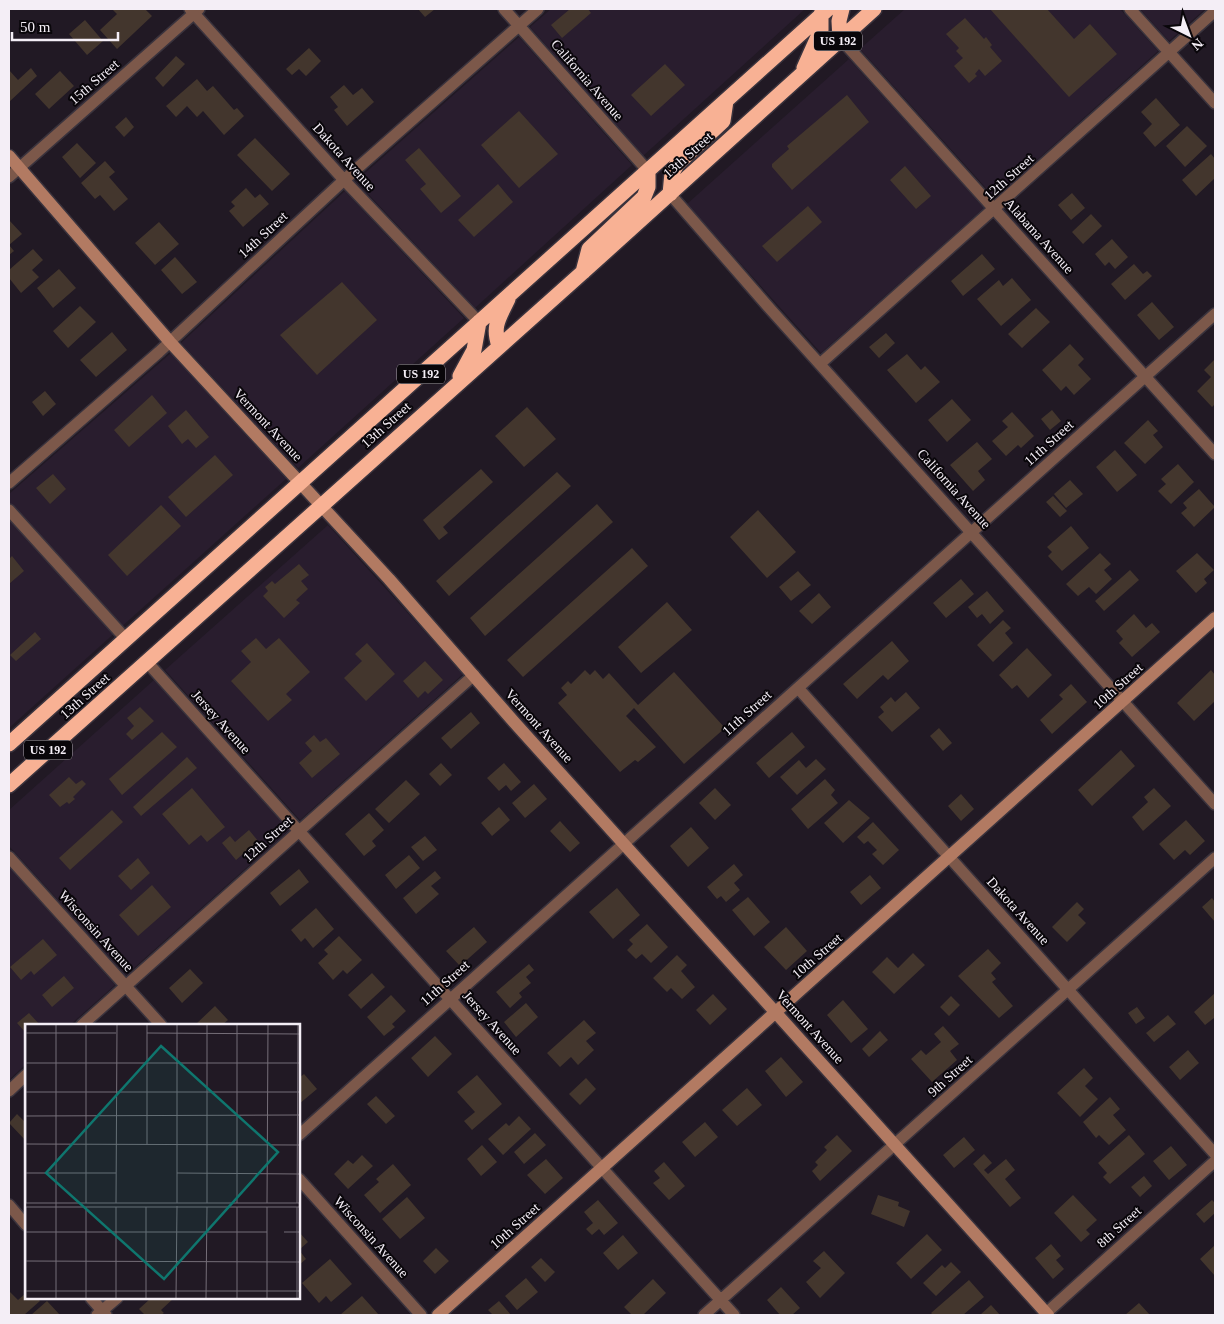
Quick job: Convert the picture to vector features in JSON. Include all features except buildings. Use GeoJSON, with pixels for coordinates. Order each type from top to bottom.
{"type":"FeatureCollection","features":[{"type":"Feature","properties":{"kind":"highway"},"geometry":{"type":"LineString","coordinates":[[840,38],[839,21],[842,9]]}},
{"type":"Feature","properties":{"kind":"highway","name":"13th Street"},"geometry":{"type":"LineString","coordinates":[[9,785],[584,272],[874,9]]}},
{"type":"Feature","properties":{"kind":"highway"},"geometry":{"type":"LineString","coordinates":[[802,73],[821,30],[822,11]]}},
{"type":"Feature","properties":{"kind":"highway","name":"13th Street"},"geometry":{"type":"LineString","coordinates":[[9,744],[726,101],[822,11]]}},
{"type":"Feature","properties":{"kind":"highway"},"geometry":{"type":"LineString","coordinates":[[670,194],[672,173],[677,164],[723,121],[726,101]]}},
{"type":"Feature","properties":{"kind":"highway"},"geometry":{"type":"LineString","coordinates":[[584,272],[589,249],[644,197],[648,187],[648,171]]}},
{"type":"Feature","properties":{"kind":"highway"},"geometry":{"type":"LineString","coordinates":[[499,346],[495,334],[496,325],[512,291]]}},
{"type":"Feature","properties":{"kind":"highway"},"geometry":{"type":"LineString","coordinates":[[454,386],[474,350],[478,322]]}},
{"type":"Feature","properties":{"kind":"street","name":"California Avenue"},"geometry":{"type":"LineString","coordinates":[[504,9],[648,171]]}},
{"type":"Feature","properties":{"kind":"street","name":"14th Street"},"geometry":{"type":"LineString","coordinates":[[9,483],[170,342],[344,180],[538,9]]}},
{"type":"Feature","properties":{"kind":"street"},"geometry":{"type":"LineString","coordinates":[[1130,9],[1215,104]]}},
{"type":"Feature","properties":{"kind":"street","name":"15th Street"},"geometry":{"type":"LineString","coordinates":[[9,178],[194,10]]}},
{"type":"Feature","properties":{"kind":"street","name":"Dakota Avenue"},"geometry":{"type":"LineString","coordinates":[[194,10],[344,180],[478,322]]}},
{"type":"Feature","properties":{"kind":"street","name":"12th Street"},"geometry":{"type":"LineString","coordinates":[[821,363],[1215,11]]}},
{"type":"Feature","properties":{"kind":"street","name":"Alabama Avenue"},"geometry":{"type":"LineString","coordinates":[[840,38],[1215,454]]}},
{"type":"Feature","properties":{"kind":"street","name":"Vermont Avenue"},"geometry":{"type":"LineString","coordinates":[[9,156],[170,342],[383,572],[1046,1315]]}},
{"type":"Feature","properties":{"kind":"street","name":"California Avenue"},"geometry":{"type":"LineString","coordinates":[[670,194],[772,311],[1124,700],[1215,804]]}},
{"type":"Feature","properties":{"kind":"street","name":"11th Street"},"geometry":{"type":"LineString","coordinates":[[300,1134],[1215,314]]}},
{"type":"Feature","properties":{"kind":"street"},"geometry":{"type":"LineString","coordinates":[[9,510],[126,639]]}},
{"type":"Feature","properties":{"kind":"street","name":"10th Street"},"geometry":{"type":"LineString","coordinates":[[438,1315],[951,858],[1215,618]]}},
{"type":"Feature","properties":{"kind":"street","name":"Jersey Avenue"},"geometry":{"type":"LineString","coordinates":[[147,662],[734,1315]]}},
{"type":"Feature","properties":{"kind":"street","name":"12th Street"},"geometry":{"type":"LineString","coordinates":[[83,1024],[474,675]]}},
{"type":"Feature","properties":{"kind":"street","name":"Dakota Avenue"},"geometry":{"type":"LineString","coordinates":[[798,688],[1215,1154]]}},
{"type":"Feature","properties":{"kind":"street","name":"Wisconsin Avenue"},"geometry":{"type":"LineString","coordinates":[[9,857],[160,1024]]}},
{"type":"Feature","properties":{"kind":"street","name":"9th Street"},"geometry":{"type":"LineString","coordinates":[[704,1315],[1215,858]]}},
{"type":"Feature","properties":{"kind":"street"},"geometry":{"type":"LineString","coordinates":[[9,1091],[25,1076]]}},
{"type":"Feature","properties":{"kind":"street","name":"8th Street"},"geometry":{"type":"LineString","coordinates":[[1046,1315],[1215,1161]]}},
{"type":"Feature","properties":{"kind":"street","name":"Wisconsin Avenue"},"geometry":{"type":"LineString","coordinates":[[300,1180],[421,1315]]}},
{"type":"Feature","properties":{"kind":"street"},"geometry":{"type":"LineString","coordinates":[[9,1205],[25,1224]]}},
{"type":"Feature","properties":{"kind":"street"},"geometry":{"type":"LineString","coordinates":[[91,1299],[102,1314],[116,1299]]}},
{"type":"Feature","properties":{"kind":"shaded area"},"geometry":{"type":"Polygon","coordinates":[[[551,9],[805,9],[643,156],[530,27],[551,9]]]}},
{"type":"Feature","properties":{"kind":"shaded area"},"geometry":{"type":"Polygon","coordinates":[[[905,9],[1120,9],[1158,51],[995,198],[860,49],[905,9]]]}},
{"type":"Feature","properties":{"kind":"shaded area"},"geometry":{"type":"Polygon","coordinates":[[[1140,9],[1205,9],[1169,41],[1140,9]]]}},
{"type":"Feature","properties":{"kind":"shaded area"},"geometry":{"type":"Polygon","coordinates":[[[519,37],[632,165],[475,308],[356,181],[519,37]]]}},
{"type":"Feature","properties":{"kind":"shaded area"},"geometry":{"type":"Polygon","coordinates":[[[849,59],[984,208],[821,353],[687,204],[849,59]]]}},
{"type":"Feature","properties":{"kind":"shaded area"},"geometry":{"type":"Polygon","coordinates":[[[345,191],[464,318],[298,468],[181,343],[345,191]]]}},
{"type":"Feature","properties":{"kind":"shaded area"},"geometry":{"type":"Polygon","coordinates":[[[171,353],[287,478],[9,728],[9,494],[171,353]]]}},
{"type":"Feature","properties":{"kind":"shaded area"},"geometry":{"type":"Polygon","coordinates":[[[328,525],[463,674],[300,820],[165,670],[328,525]]]}},
{"type":"Feature","properties":{"kind":"shaded area"},"geometry":{"type":"Polygon","coordinates":[[[154,680],[289,830],[126,975],[9,846],[9,810],[154,680]]]}},
{"type":"Feature","properties":{"kind":"shaded area"},"geometry":{"type":"Polygon","coordinates":[[[9,867],[115,985],[71,1024],[25,1024],[25,1065],[9,1080],[9,867]]]}}]}
